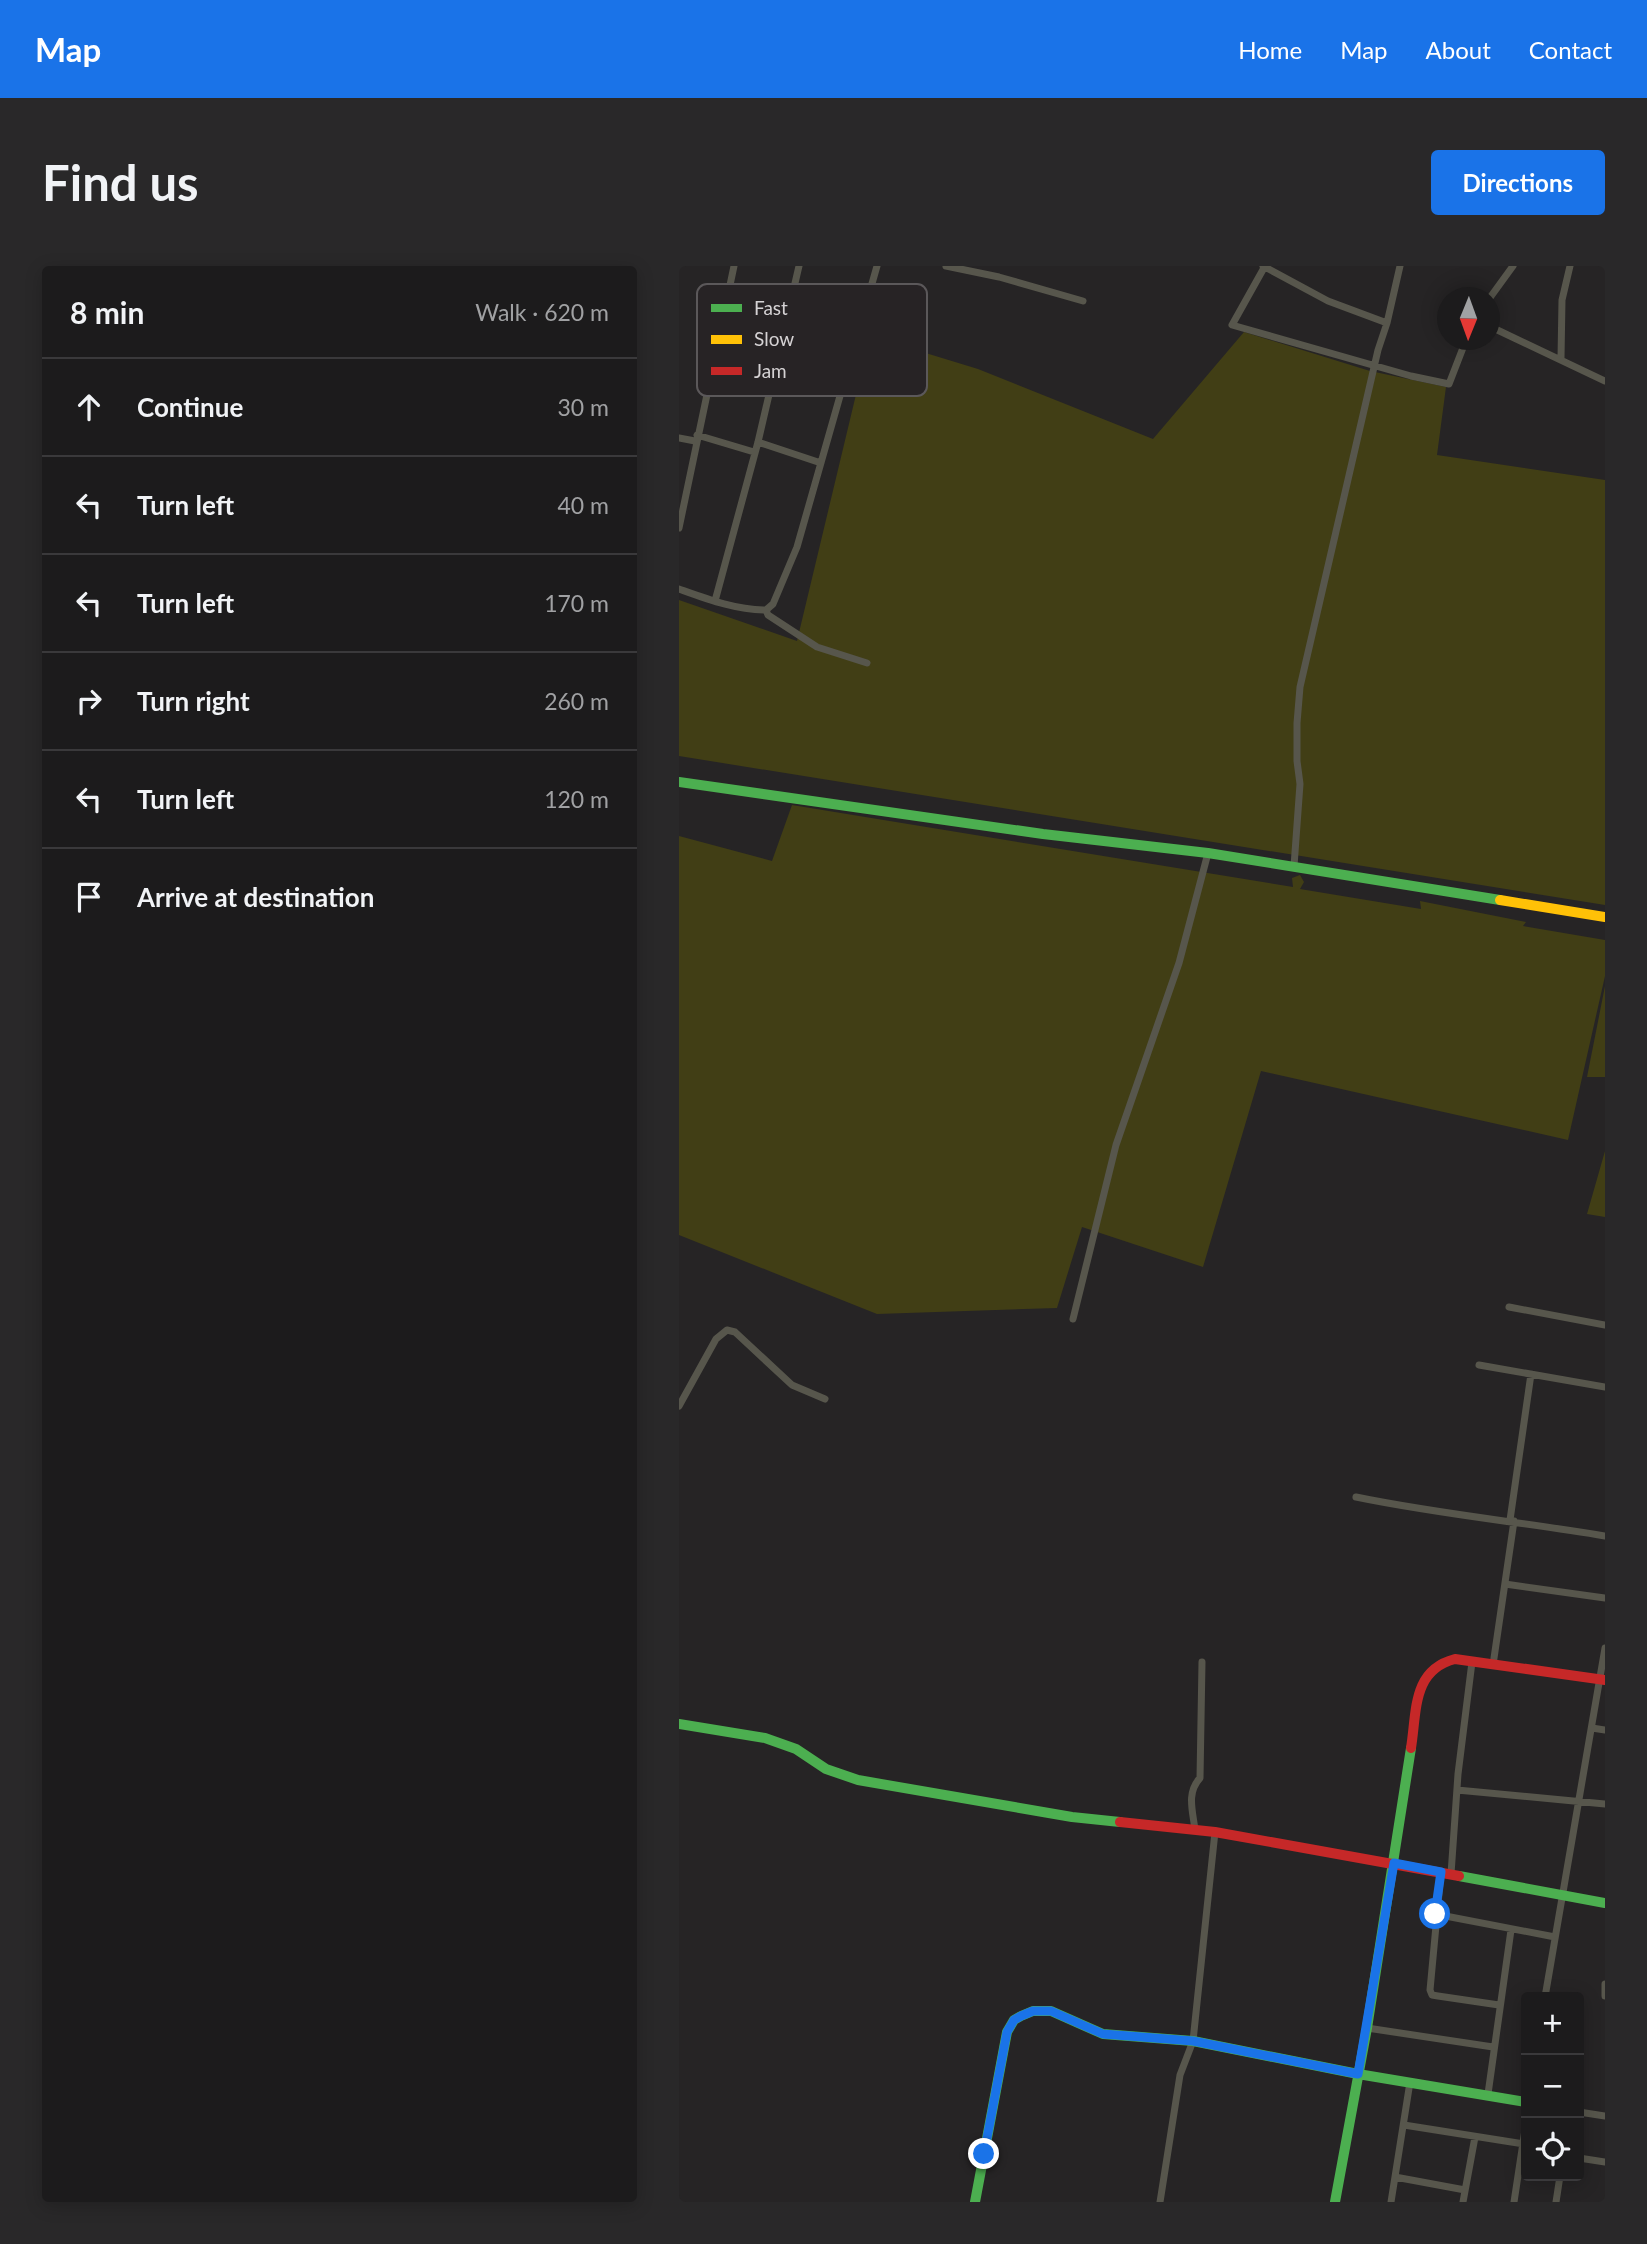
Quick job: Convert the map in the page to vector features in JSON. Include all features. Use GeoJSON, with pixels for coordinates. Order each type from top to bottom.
{"type":"FeatureCollection","features":[{"type":"Feature","properties":{"kind":"street"},"geometry":{"type":"LineString","coordinates":[[730,284],[734,266]]}},
{"type":"Feature","properties":{"kind":"street"},"geometry":{"type":"LineString","coordinates":[[795,284],[799,266]]}},
{"type":"Feature","properties":{"kind":"street"},"geometry":{"type":"LineString","coordinates":[[872,284],[877,266]]}},
{"type":"Feature","properties":{"kind":"street"},"geometry":{"type":"LineString","coordinates":[[946,266],[999,277],[1083,301]]}},
{"type":"Feature","properties":{"kind":"street"},"geometry":{"type":"LineString","coordinates":[[999,277],[1002,266]]}},
{"type":"Feature","properties":{"kind":"street"},"geometry":{"type":"LineString","coordinates":[[1387,323],[1328,301],[1264,266],[1232,325],[1448,384],[1462,350]]}},
{"type":"Feature","properties":{"kind":"street"},"geometry":{"type":"LineString","coordinates":[[1294,866],[1300,784],[1297,723],[1300,687],[1400,266]]}},
{"type":"Feature","properties":{"kind":"street"},"geometry":{"type":"LineString","coordinates":[[1498,287],[1513,266]]}},
{"type":"Feature","properties":{"kind":"street"},"geometry":{"type":"LineString","coordinates":[[1561,358],[1562,300],[1570,266]]}},
{"type":"Feature","properties":{"kind":"street"},"geometry":{"type":"LineString","coordinates":[[1500,331],[1605,381]]}},
{"type":"Feature","properties":{"kind":"street"},"geometry":{"type":"LineString","coordinates":[[679,528],[705,396]]}},
{"type":"Feature","properties":{"kind":"street"},"geometry":{"type":"LineString","coordinates":[[715,601],[769,396]]}},
{"type":"Feature","properties":{"kind":"street"},"geometry":{"type":"LineString","coordinates":[[679,589],[751,610],[766,610],[773,604],[787,574],[840,396]]}},
{"type":"Feature","properties":{"kind":"street"},"geometry":{"type":"LineString","coordinates":[[679,438],[696,438],[754,452]]}},
{"type":"Feature","properties":{"kind":"street"},"geometry":{"type":"LineString","coordinates":[[758,442],[821,463]]}},
{"type":"Feature","properties":{"kind":"street"},"geometry":{"type":"LineString","coordinates":[[766,610],[771,617],[817,647],[867,663]]}},
{"type":"Feature","properties":{"kind":"street"},"geometry":{"type":"LineString","coordinates":[[679,782],[1043,834],[1207,853],[1605,917]]}},
{"type":"Feature","properties":{"kind":"street"},"geometry":{"type":"LineString","coordinates":[[1073,1319],[1116,1145],[1179,962],[1207,853]]}},
{"type":"Feature","properties":{"kind":"street"},"geometry":{"type":"LineString","coordinates":[[1509,1307],[1605,1325],[1605,1318]]}},
{"type":"Feature","properties":{"kind":"street"},"geometry":{"type":"LineString","coordinates":[[679,1406],[716,1339],[727,1330],[735,1332],[792,1385],[825,1399]]}},
{"type":"Feature","properties":{"kind":"street"},"geometry":{"type":"LineString","coordinates":[[1479,1365],[1605,1387]]}},
{"type":"Feature","properties":{"kind":"street"},"geometry":{"type":"LineString","coordinates":[[1493,1665],[1531,1374]]}},
{"type":"Feature","properties":{"kind":"street"},"geometry":{"type":"LineString","coordinates":[[1356,1497],[1393,1505],[1512,1520],[1605,1536]]}},
{"type":"Feature","properties":{"kind":"street"},"geometry":{"type":"LineString","coordinates":[[1505,1584],[1605,1598]]}},
{"type":"Feature","properties":{"kind":"street"},"geometry":{"type":"LineString","coordinates":[[1546,1992],[1591,1728],[1602,1679],[1605,1648]]}},
{"type":"Feature","properties":{"kind":"street"},"geometry":{"type":"LineString","coordinates":[[1335,2202],[1367,2028],[1421,1684],[1428,1670],[1440,1662],[1455,1660],[1602,1679]]}},
{"type":"Feature","properties":{"kind":"street"},"geometry":{"type":"LineString","coordinates":[[1195,1830],[1191,1795],[1193,1786],[1200,1778],[1202,1662]]}},
{"type":"Feature","properties":{"kind":"street"},"geometry":{"type":"LineString","coordinates":[[1472,1662],[1446,1873],[1435,1914],[1430,1984],[1432,1994],[1499,2006]]}},
{"type":"Feature","properties":{"kind":"street"},"geometry":{"type":"LineString","coordinates":[[679,1724],[765,1738],[796,1749],[826,1769],[859,1780],[1072,1817],[1215,1832],[1605,1903]]}},
{"type":"Feature","properties":{"kind":"street"},"geometry":{"type":"LineString","coordinates":[[1591,1728],[1605,1730]]}},
{"type":"Feature","properties":{"kind":"street"},"geometry":{"type":"LineString","coordinates":[[1457,1790],[1605,1804]]}},
{"type":"Feature","properties":{"kind":"street"},"geometry":{"type":"LineString","coordinates":[[1160,2202],[1180,2075],[1193,2041],[1215,1832]]}},
{"type":"Feature","properties":{"kind":"street"},"geometry":{"type":"LineString","coordinates":[[1435,1914],[1555,1937]]}},
{"type":"Feature","properties":{"kind":"street"},"geometry":{"type":"LineString","coordinates":[[1488,2094],[1511,1930]]}},
{"type":"Feature","properties":{"kind":"street"},"geometry":{"type":"LineString","coordinates":[[1605,1984],[1605,1996]]}},
{"type":"Feature","properties":{"kind":"street"},"geometry":{"type":"LineString","coordinates":[[975,2202],[1007,2032],[1014,2020],[1033,2011],[1051,2011],[1103,2034],[1193,2041],[1358,2074],[1521,2101]]}},
{"type":"Feature","properties":{"kind":"street"},"geometry":{"type":"LineString","coordinates":[[1367,2028],[1493,2047]]}},
{"type":"Feature","properties":{"kind":"street"},"geometry":{"type":"LineString","coordinates":[[1391,2202],[1410,2082]]}},
{"type":"Feature","properties":{"kind":"street"},"geometry":{"type":"LineString","coordinates":[[1584,2113],[1605,2116]]}},
{"type":"Feature","properties":{"kind":"street"},"geometry":{"type":"LineString","coordinates":[[1404,2124],[1521,2144]]}},
{"type":"Feature","properties":{"kind":"street"},"geometry":{"type":"LineString","coordinates":[[1464,2202],[1475,2137]]}},
{"type":"Feature","properties":{"kind":"street"},"geometry":{"type":"LineString","coordinates":[[1584,2159],[1605,2162]]}},
{"type":"Feature","properties":{"kind":"street"},"geometry":{"type":"LineString","coordinates":[[1514,2202],[1521,2161]]}},
{"type":"Feature","properties":{"kind":"street"},"geometry":{"type":"LineString","coordinates":[[1395,2177],[1465,2190]]}},
{"type":"Feature","properties":{"kind":"street"},"geometry":{"type":"LineString","coordinates":[[1556,2202],[1559,2181]]}},
{"type":"Feature","properties":{"kind":"shaded area"},"geometry":{"type":"Polygon","coordinates":[[[1244,332],[1370,371],[1446,387],[1437,455],[1605,480],[1605,905],[679,756],[679,600],[797,641],[856,396],[927,396],[927,353],[978,369],[1153,439],[1244,332]]]}},
{"type":"Feature","properties":{"kind":"shaded area"},"geometry":{"type":"Polygon","coordinates":[[[792,805],[1293,887],[1292,878],[1300,875],[1304,882],[1300,889],[1421,909],[1420,901],[1526,922],[1523,926],[1605,940],[1605,976],[1568,1140],[1261,1071],[1203,1267],[1082,1227],[1057,1308],[877,1314],[679,1235],[679,836],[772,861],[792,805]]]}},
{"type":"Feature","properties":{"kind":"shaded area"},"geometry":{"type":"Polygon","coordinates":[[[1605,986],[1605,1077],[1587,1077],[1605,986]]]}},
{"type":"Feature","properties":{"kind":"shaded area"},"geometry":{"type":"Polygon","coordinates":[[[1605,1151],[1605,1217],[1587,1214],[1605,1151]]]}},
{"type":"Feature","properties":{"kind":"traffic: fast"},"geometry":{"type":"LineString","coordinates":[[679,782],[1043,834],[1208,853],[1500,900]]}},
{"type":"Feature","properties":{"kind":"traffic: fast"},"geometry":{"type":"LineString","coordinates":[[679,1724],[765,1738],[796,1749],[826,1769],[858,1780],[1072,1817],[1120,1822]]}},
{"type":"Feature","properties":{"kind":"traffic: fast"},"geometry":{"type":"LineString","coordinates":[[1335,2202],[1367,2028],[1411,1748]]}},
{"type":"Feature","properties":{"kind":"traffic: fast"},"geometry":{"type":"LineString","coordinates":[[1459,1876],[1605,1903]]}},
{"type":"Feature","properties":{"kind":"traffic: fast"},"geometry":{"type":"LineString","coordinates":[[975,2202],[1007,2032],[1014,2020],[1033,2011],[1051,2011],[1103,2034],[1193,2041],[1358,2074],[1521,2101]]}},
{"type":"Feature","properties":{"kind":"traffic: slow"},"geometry":{"type":"LineString","coordinates":[[1500,900],[1605,917]]}},
{"type":"Feature","properties":{"kind":"traffic: jam"},"geometry":{"type":"LineString","coordinates":[[1411,1748],[1416,1706],[1424,1682],[1441,1664],[1455,1659],[1605,1680]]}},
{"type":"Feature","properties":{"kind":"traffic: jam"},"geometry":{"type":"LineString","coordinates":[[1120,1822],[1215,1832],[1459,1876]]}},
{"type":"Feature","properties":{"kind":"route"},"geometry":{"type":"LineString","coordinates":[[984,2154],[1007,2032],[1014,2020],[1033,2011],[1051,2011],[1103,2034],[1193,2041],[1358,2074],[1394,1863],[1441,1872],[1435,1914]]}}]}
